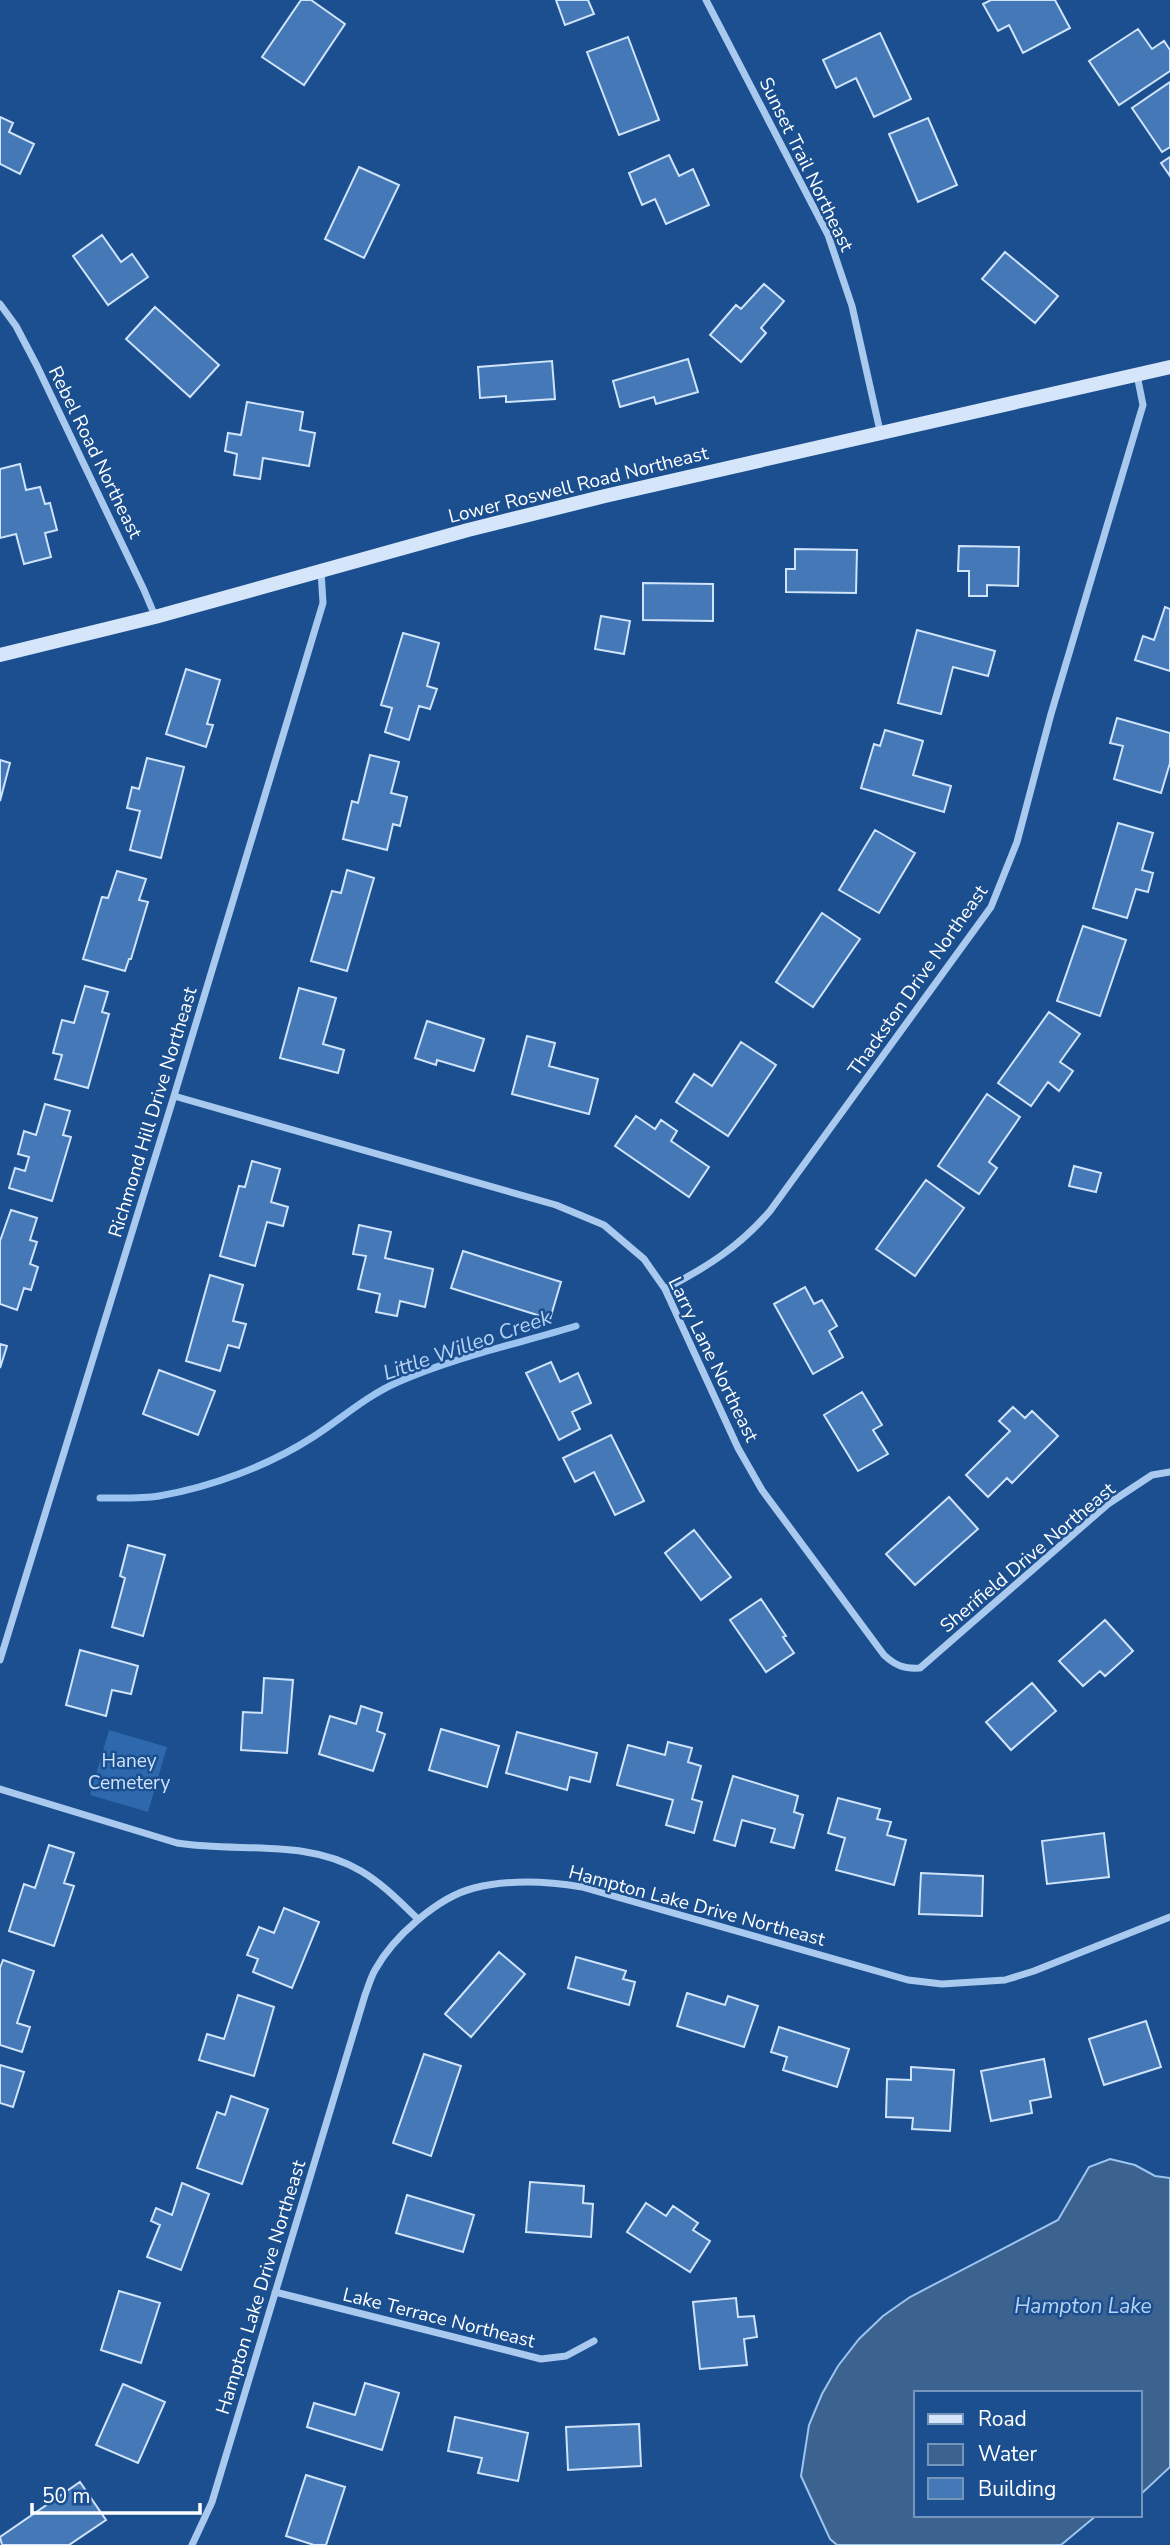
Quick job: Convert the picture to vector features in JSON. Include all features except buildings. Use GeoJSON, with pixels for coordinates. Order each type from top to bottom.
{"type":"FeatureCollection","features":[{"type":"Feature","properties":{"kind":"street","name":"Sunset Trail Northeast"},"geometry":{"type":"LineString","coordinates":[[706,0],[828,235],[852,306],[880,431]]}},
{"type":"Feature","properties":{"kind":"street","name":"Rebel Road Northeast"},"geometry":{"type":"LineString","coordinates":[[0,304],[16,326],[37,366],[155,617]]}},
{"type":"Feature","properties":{"kind":"street","name":"Lower Roswell Road Northeast"},"geometry":{"type":"LineString","coordinates":[[0,655],[155,617],[468,530],[605,496],[880,431],[1170,367]]}},
{"type":"Feature","properties":{"kind":"street","name":"Thackston Drive Northeast"},"geometry":{"type":"LineString","coordinates":[[665,1289],[722,1256],[749,1235],[770,1211],[991,907],[1006,876],[1017,842],[1051,713],[1143,405],[1137,375]]}},
{"type":"Feature","properties":{"kind":"street","name":"Richmond Hill Drive Northeast"},"geometry":{"type":"LineString","coordinates":[[0,1660],[323,603],[321,571]]}},
{"type":"Feature","properties":{"kind":"street","name":"Larry Lane Northeast"},"geometry":{"type":"LineString","coordinates":[[174,1096],[581,1214],[619,1236],[644,1259],[665,1289],[738,1448],[762,1490],[884,1656],[906,1669]]}},
{"type":"Feature","properties":{"kind":"street","name":"Sherifield Drive Northeast"},"geometry":{"type":"LineString","coordinates":[[906,1669],[920,1668],[929,1661],[1108,1504],[1152,1475],[1170,1472]]}},
{"type":"Feature","properties":{"kind":"street"},"geometry":{"type":"LineString","coordinates":[[0,1789],[177,1843],[207,1848],[278,1849],[338,1860],[382,1885],[418,1919]]}},
{"type":"Feature","properties":{"kind":"street","name":"Hampton Lake Drive Northeast"},"geometry":{"type":"LineString","coordinates":[[192,2545],[212,2502],[365,1995],[376,1969],[418,1919],[440,1904],[472,1888],[547,1881],[582,1887],[908,1980],[942,1984],[977,1984],[1005,1980],[1170,1917]]}},
{"type":"Feature","properties":{"kind":"street","name":"Lake Terrace Northeast"},"geometry":{"type":"LineString","coordinates":[[275,2292],[541,2359],[566,2356],[594,2341]]}},
{"type":"Feature","properties":{"kind":"green space","name":"Haney Cemetery"},"geometry":{"type":"Polygon","coordinates":[[[109,1730],[167,1747],[148,1812],[90,1795],[109,1730]]]}},
{"type":"Feature","properties":{"kind":"water","name":"Hampton Lake"},"geometry":{"type":"Polygon","coordinates":[[[1110,2159],[1135,2165],[1155,2176],[1170,2178],[1170,2467],[1142,2493],[1142,2391],[914,2391],[914,2517],[1095,2517],[1061,2545],[837,2545],[830,2539],[801,2476],[809,2425],[838,2366],[859,2339],[883,2316],[910,2297],[1058,2220],[1089,2167],[1110,2159]]]}},
{"type":"Feature","properties":{"kind":"waterway","name":"Little Willeo Creek"},"geometry":{"type":"LineString","coordinates":[[100,1498],[159,1496],[239,1474],[296,1447],[364,1401],[398,1382],[463,1358],[576,1326]]}}]}
